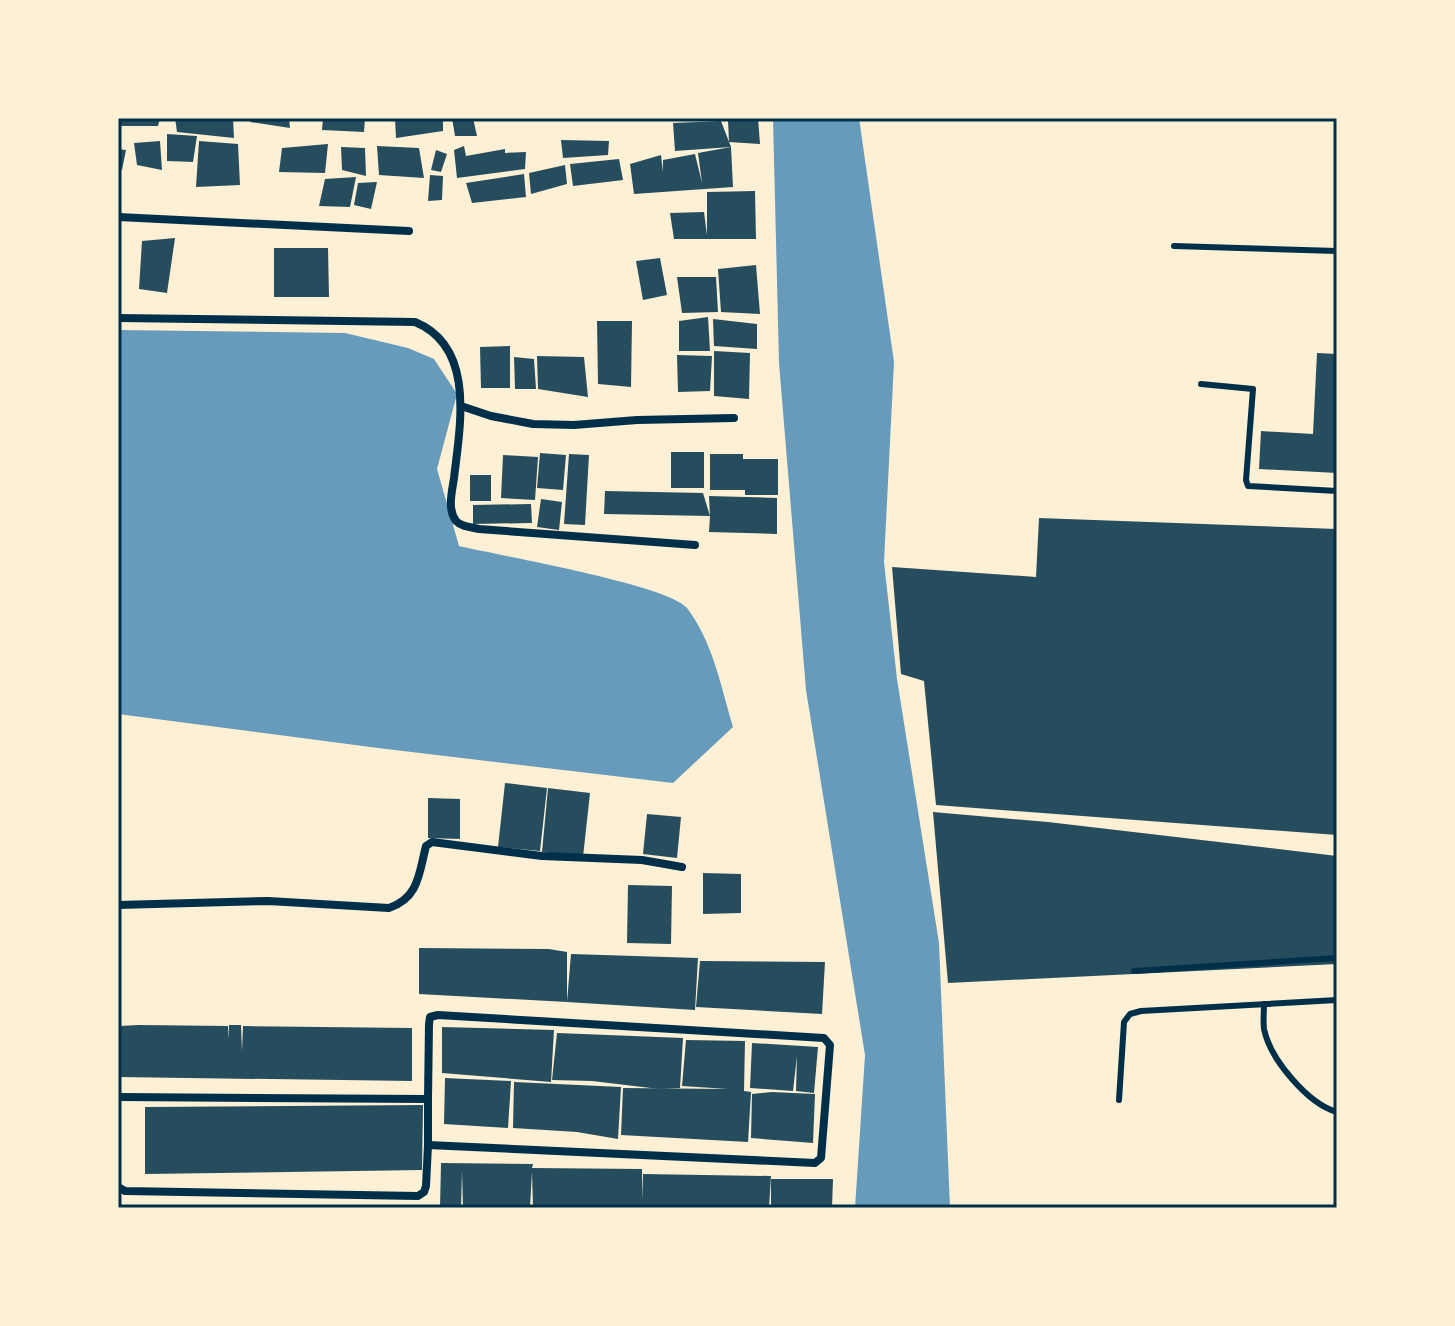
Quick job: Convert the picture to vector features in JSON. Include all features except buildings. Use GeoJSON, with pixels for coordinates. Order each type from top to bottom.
{"type":"FeatureCollection","features":[{"type":"Feature","properties":{"kind":"street"},"geometry":{"type":"LineString","coordinates":[[118,217],[409,231]]}},
{"type":"Feature","properties":{"kind":"street"},"geometry":{"type":"LineString","coordinates":[[118,318],[415,322],[441,338],[451,354],[458,376],[461,406],[451,504],[457,521],[463,526],[695,545]]}},
{"type":"Feature","properties":{"kind":"street"},"geometry":{"type":"LineString","coordinates":[[461,406],[491,416],[533,424],[734,418]]}},
{"type":"Feature","properties":{"kind":"street"},"geometry":{"type":"LineString","coordinates":[[118,905],[268,901],[389,908],[400,905],[416,890],[426,846],[432,842],[542,856],[642,860],[682,867]]}},
{"type":"Feature","properties":{"kind":"street"},"geometry":{"type":"LineString","coordinates":[[118,1187],[125,1191],[418,1196],[426,1186],[429,1024],[430,1017],[438,1015],[824,1038],[830,1045],[821,1158],[815,1163],[428,1145]]}},
{"type":"Feature","properties":{"kind":"street"},"geometry":{"type":"LineString","coordinates":[[118,1097],[428,1099]]}},
{"type":"Feature","properties":{"kind":"lane"},"geometry":{"type":"LineString","coordinates":[[1174,246],[1337,251]]}},
{"type":"Feature","properties":{"kind":"lane"},"geometry":{"type":"LineString","coordinates":[[1201,384],[1253,389],[1248,486],[1337,491]]}},
{"type":"Feature","properties":{"kind":"lane"},"geometry":{"type":"LineString","coordinates":[[1134,971],[1337,958]]}},
{"type":"Feature","properties":{"kind":"lane"},"geometry":{"type":"LineString","coordinates":[[1119,1100],[1124,1022],[1130,1014],[1337,1000]]}},
{"type":"Feature","properties":{"kind":"lane"},"geometry":{"type":"LineString","coordinates":[[1264,1004],[1264,1028],[1270,1046],[1303,1092],[1326,1109],[1337,1112]]}},
{"type":"Feature","properties":{"kind":"water"},"geometry":{"type":"Polygon","coordinates":[[[773,118],[859,118],[894,362],[884,562],[897,679],[939,943],[950,1208],[855,1208],[865,1055],[806,690],[779,363],[773,118]]]}},
{"type":"Feature","properties":{"kind":"water"},"geometry":{"type":"Polygon","coordinates":[[[118,330],[345,333],[408,348],[434,359],[457,394],[437,469],[459,546],[617,581],[674,599],[687,608],[703,635],[733,727],[673,783],[118,714],[118,330]]]}}]}
